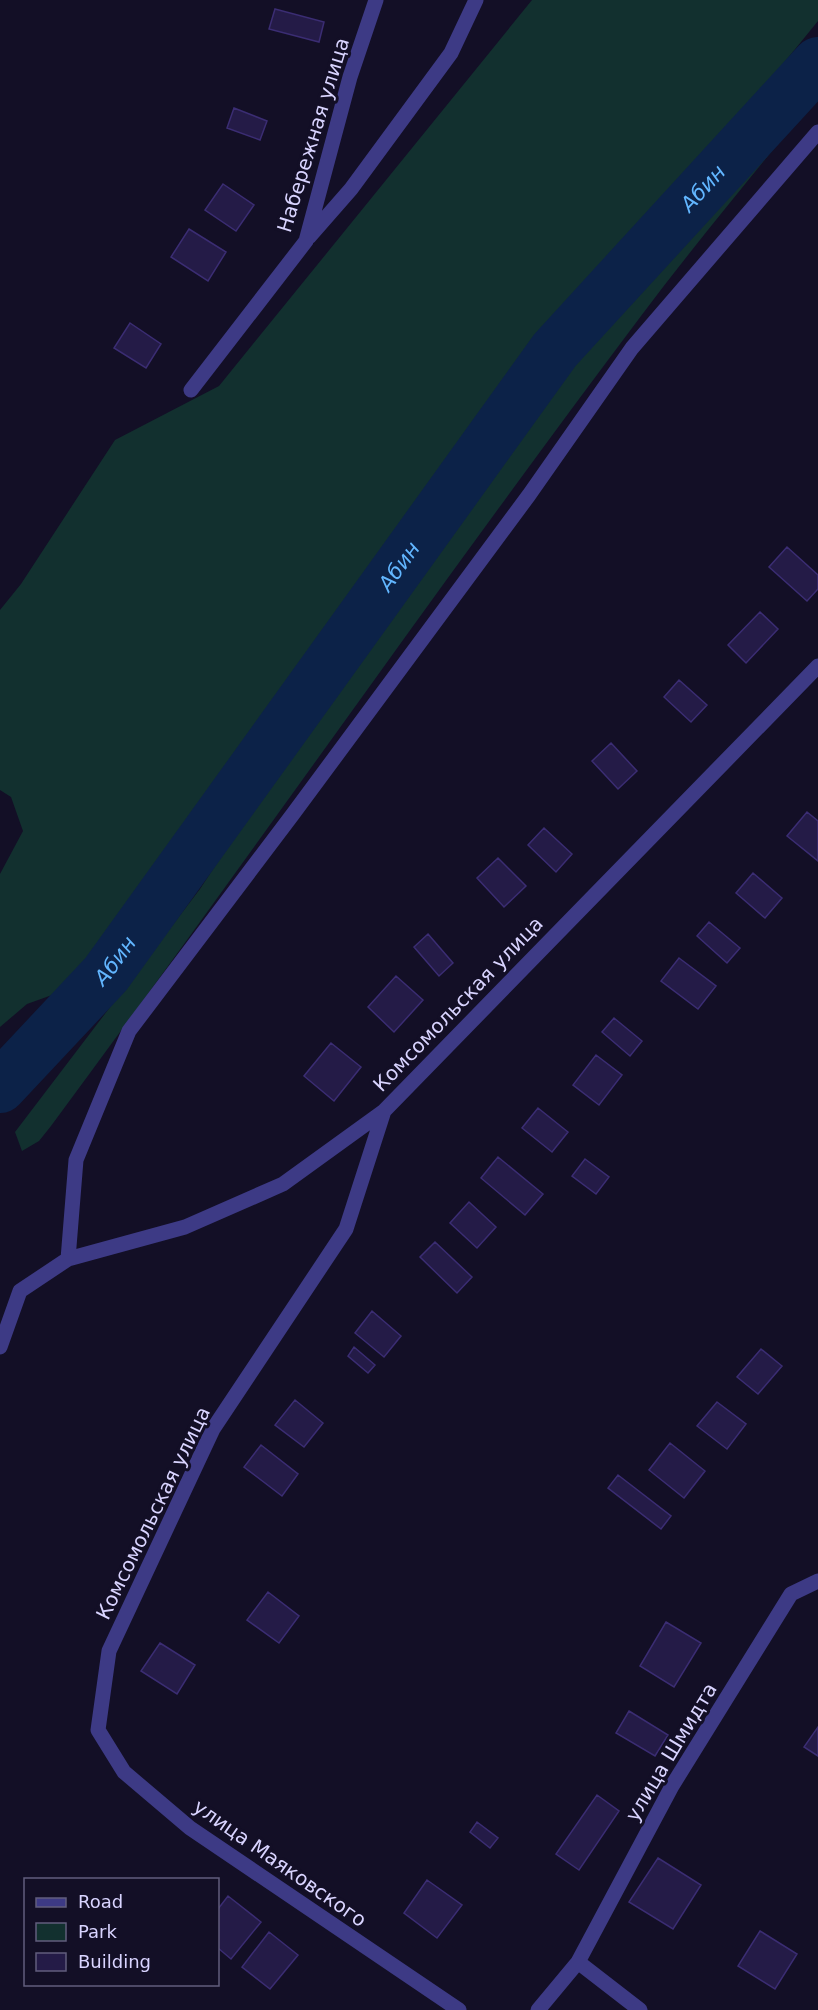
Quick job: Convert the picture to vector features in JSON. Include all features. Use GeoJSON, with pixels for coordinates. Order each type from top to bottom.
{"type":"FeatureCollection","features":[{"type":"Feature","properties":{"kind":"street","name":"Набережная улица"},"geometry":{"type":"LineString","coordinates":[[191,390],[306,241],[350,77],[376,0]]}},
{"type":"Feature","properties":{"kind":"street"},"geometry":{"type":"LineString","coordinates":[[306,241],[351,189],[452,53],[476,0]]}},
{"type":"Feature","properties":{"kind":"street"},"geometry":{"type":"LineString","coordinates":[[68,1259],[76,1160],[129,1031],[515,514],[632,348],[818,132]]}},
{"type":"Feature","properties":{"kind":"street","name":"Комсомольская улица"},"geometry":{"type":"LineString","coordinates":[[98,1730],[109,1651],[213,1429],[346,1229],[384,1111],[818,666]]}},
{"type":"Feature","properties":{"kind":"street"},"geometry":{"type":"LineString","coordinates":[[0,1347],[20,1291],[68,1259],[184,1227],[283,1184],[384,1111]]}},
{"type":"Feature","properties":{"kind":"street","name":"улица Шмидта"},"geometry":{"type":"LineString","coordinates":[[578,1962],[672,1786],[791,1594],[818,1581]]}},
{"type":"Feature","properties":{"kind":"street","name":"улица Маяковского"},"geometry":{"type":"LineString","coordinates":[[98,1730],[124,1772],[190,1828],[459,2010]]}},
{"type":"Feature","properties":{"kind":"street"},"geometry":{"type":"LineString","coordinates":[[538,2010],[578,1962],[640,2010]]}},
{"type":"Feature","properties":{"kind":"green space"},"geometry":{"type":"Polygon","coordinates":[[[532,0],[818,0],[818,21],[481,435],[66,990],[27,1004],[0,1027],[0,874],[23,831],[11,797],[0,790],[0,610],[21,584],[115,440],[219,386],[532,0]]]}},
{"type":"Feature","properties":{"kind":"green space"},"geometry":{"type":"Polygon","coordinates":[[[818,76],[818,94],[684,260],[566,416],[51,1126],[39,1141],[22,1151],[15,1132],[200,889],[314,714],[566,371],[783,122],[818,76]]]}},
{"type":"Feature","properties":{"kind":"building"},"geometry":{"type":"Polygon","coordinates":[[[275,9],[324,22],[319,42],[269,29],[275,9]]]}},
{"type":"Feature","properties":{"kind":"building"},"geometry":{"type":"Polygon","coordinates":[[[234,108],[267,121],[260,140],[227,128],[234,108]]]}},
{"type":"Feature","properties":{"kind":"building"},"geometry":{"type":"Polygon","coordinates":[[[223,184],[254,205],[236,231],[205,210],[223,184]]]}},
{"type":"Feature","properties":{"kind":"building"},"geometry":{"type":"Polygon","coordinates":[[[189,229],[226,252],[208,281],[171,257],[189,229]]]}},
{"type":"Feature","properties":{"kind":"building"},"geometry":{"type":"Polygon","coordinates":[[[130,323],[161,344],[146,368],[114,348],[130,323]]]}},
{"type":"Feature","properties":{"kind":"building"},"geometry":{"type":"Polygon","coordinates":[[[787,547],[818,575],[818,589],[807,601],[769,567],[787,547]]]}},
{"type":"Feature","properties":{"kind":"building"},"geometry":{"type":"Polygon","coordinates":[[[760,612],[778,629],[746,663],[728,645],[760,612]]]}},
{"type":"Feature","properties":{"kind":"building"},"geometry":{"type":"Polygon","coordinates":[[[679,680],[707,705],[691,722],[664,697],[679,680]]]}},
{"type":"Feature","properties":{"kind":"building"},"geometry":{"type":"Polygon","coordinates":[[[611,743],[637,771],[618,789],[592,761],[611,743]]]}},
{"type":"Feature","properties":{"kind":"building"},"geometry":{"type":"Polygon","coordinates":[[[807,812],[818,821],[818,861],[787,836],[807,812]]]}},
{"type":"Feature","properties":{"kind":"building"},"geometry":{"type":"Polygon","coordinates":[[[544,828],[572,854],[556,872],[528,845],[544,828]]]}},
{"type":"Feature","properties":{"kind":"building"},"geometry":{"type":"Polygon","coordinates":[[[498,858],[526,886],[504,907],[477,878],[498,858]]]}},
{"type":"Feature","properties":{"kind":"building"},"geometry":{"type":"Polygon","coordinates":[[[753,873],[782,898],[765,918],[736,893],[753,873]]]}},
{"type":"Feature","properties":{"kind":"building"},"geometry":{"type":"Polygon","coordinates":[[[709,922],[740,948],[727,963],[697,936],[709,922]]]}},
{"type":"Feature","properties":{"kind":"building"},"geometry":{"type":"Polygon","coordinates":[[[428,934],[453,963],[439,976],[414,947],[428,934]]]}},
{"type":"Feature","properties":{"kind":"building"},"geometry":{"type":"Polygon","coordinates":[[[679,958],[716,986],[698,1009],[661,981],[679,958]]]}},
{"type":"Feature","properties":{"kind":"building"},"geometry":{"type":"Polygon","coordinates":[[[396,976],[423,1000],[394,1032],[368,1007],[396,976]]]}},
{"type":"Feature","properties":{"kind":"building"},"geometry":{"type":"Polygon","coordinates":[[[614,1018],[642,1041],[630,1056],[602,1032],[614,1018]]]}},
{"type":"Feature","properties":{"kind":"building"},"geometry":{"type":"Polygon","coordinates":[[[331,1043],[361,1067],[334,1101],[304,1076],[331,1043]]]}},
{"type":"Feature","properties":{"kind":"building"},"geometry":{"type":"Polygon","coordinates":[[[596,1055],[622,1075],[599,1105],[573,1085],[596,1055]]]}},
{"type":"Feature","properties":{"kind":"building"},"geometry":{"type":"Polygon","coordinates":[[[538,1108],[568,1132],[552,1152],[522,1128],[538,1108]]]}},
{"type":"Feature","properties":{"kind":"building"},"geometry":{"type":"Polygon","coordinates":[[[498,1157],[543,1194],[525,1215],[481,1178],[498,1157]]]}},
{"type":"Feature","properties":{"kind":"building"},"geometry":{"type":"Polygon","coordinates":[[[585,1159],[609,1177],[596,1194],[572,1176],[585,1159]]]}},
{"type":"Feature","properties":{"kind":"building"},"geometry":{"type":"Polygon","coordinates":[[[469,1202],[496,1227],[477,1248],[450,1223],[469,1202]]]}},
{"type":"Feature","properties":{"kind":"building"},"geometry":{"type":"Polygon","coordinates":[[[435,1242],[472,1277],[457,1293],[420,1257],[435,1242]]]}},
{"type":"Feature","properties":{"kind":"building"},"geometry":{"type":"Polygon","coordinates":[[[372,1311],[401,1336],[384,1357],[355,1333],[372,1311]]]}},
{"type":"Feature","properties":{"kind":"building"},"geometry":{"type":"Polygon","coordinates":[[[354,1347],[375,1365],[368,1373],[348,1356],[354,1347]]]}},
{"type":"Feature","properties":{"kind":"building"},"geometry":{"type":"Polygon","coordinates":[[[761,1349],[782,1366],[758,1394],[737,1377],[761,1349]]]}},
{"type":"Feature","properties":{"kind":"building"},"geometry":{"type":"Polygon","coordinates":[[[295,1400],[323,1423],[304,1447],[275,1425],[295,1400]]]}},
{"type":"Feature","properties":{"kind":"building"},"geometry":{"type":"Polygon","coordinates":[[[717,1402],[746,1424],[727,1449],[697,1426],[717,1402]]]}},
{"type":"Feature","properties":{"kind":"building"},"geometry":{"type":"Polygon","coordinates":[[[670,1443],[705,1471],[684,1498],[649,1470],[670,1443]]]}},
{"type":"Feature","properties":{"kind":"building"},"geometry":{"type":"Polygon","coordinates":[[[261,1445],[298,1474],[282,1496],[244,1467],[261,1445]]]}},
{"type":"Feature","properties":{"kind":"building"},"geometry":{"type":"Polygon","coordinates":[[[618,1475],[671,1516],[661,1529],[608,1488],[618,1475]]]}},
{"type":"Feature","properties":{"kind":"building"},"geometry":{"type":"Polygon","coordinates":[[[268,1592],[299,1616],[279,1643],[247,1620],[268,1592]]]}},
{"type":"Feature","properties":{"kind":"building"},"geometry":{"type":"Polygon","coordinates":[[[666,1622],[701,1643],[674,1687],[640,1666],[666,1622]]]}},
{"type":"Feature","properties":{"kind":"building"},"geometry":{"type":"Polygon","coordinates":[[[160,1643],[195,1665],[177,1694],[141,1671],[160,1643]]]}},
{"type":"Feature","properties":{"kind":"building"},"geometry":{"type":"Polygon","coordinates":[[[629,1711],[668,1735],[655,1756],[616,1733],[629,1711]]]}},
{"type":"Feature","properties":{"kind":"building"},"geometry":{"type":"Polygon","coordinates":[[[818,1727],[818,1756],[804,1747],[818,1727]]]}},
{"type":"Feature","properties":{"kind":"building"},"geometry":{"type":"Polygon","coordinates":[[[597,1795],[619,1811],[579,1870],[556,1854],[597,1795]]]}},
{"type":"Feature","properties":{"kind":"building"},"geometry":{"type":"Polygon","coordinates":[[[477,1822],[498,1838],[490,1848],[470,1832],[477,1822]]]}},
{"type":"Feature","properties":{"kind":"building"},"geometry":{"type":"Polygon","coordinates":[[[658,1858],[701,1885],[673,1929],[629,1902],[658,1858]]]}},
{"type":"Feature","properties":{"kind":"building"},"geometry":{"type":"Polygon","coordinates":[[[427,1880],[462,1905],[437,1938],[404,1913],[427,1880]]]}},
{"type":"Feature","properties":{"kind":"building"},"geometry":{"type":"Polygon","coordinates":[[[228,1896],[261,1922],[231,1959],[219,1949],[219,1908],[228,1896]]]}},
{"type":"Feature","properties":{"kind":"building"},"geometry":{"type":"Polygon","coordinates":[[[760,1931],[797,1954],[775,1989],[738,1966],[760,1931]]]}},
{"type":"Feature","properties":{"kind":"building"},"geometry":{"type":"Polygon","coordinates":[[[269,1932],[298,1955],[270,1989],[242,1967],[269,1932]]]}},
{"type":"Feature","properties":{"kind":"waterway","name":"Абин"},"geometry":{"type":"LineString","coordinates":[[0,1087],[106,974],[555,350],[818,63]]}}]}
